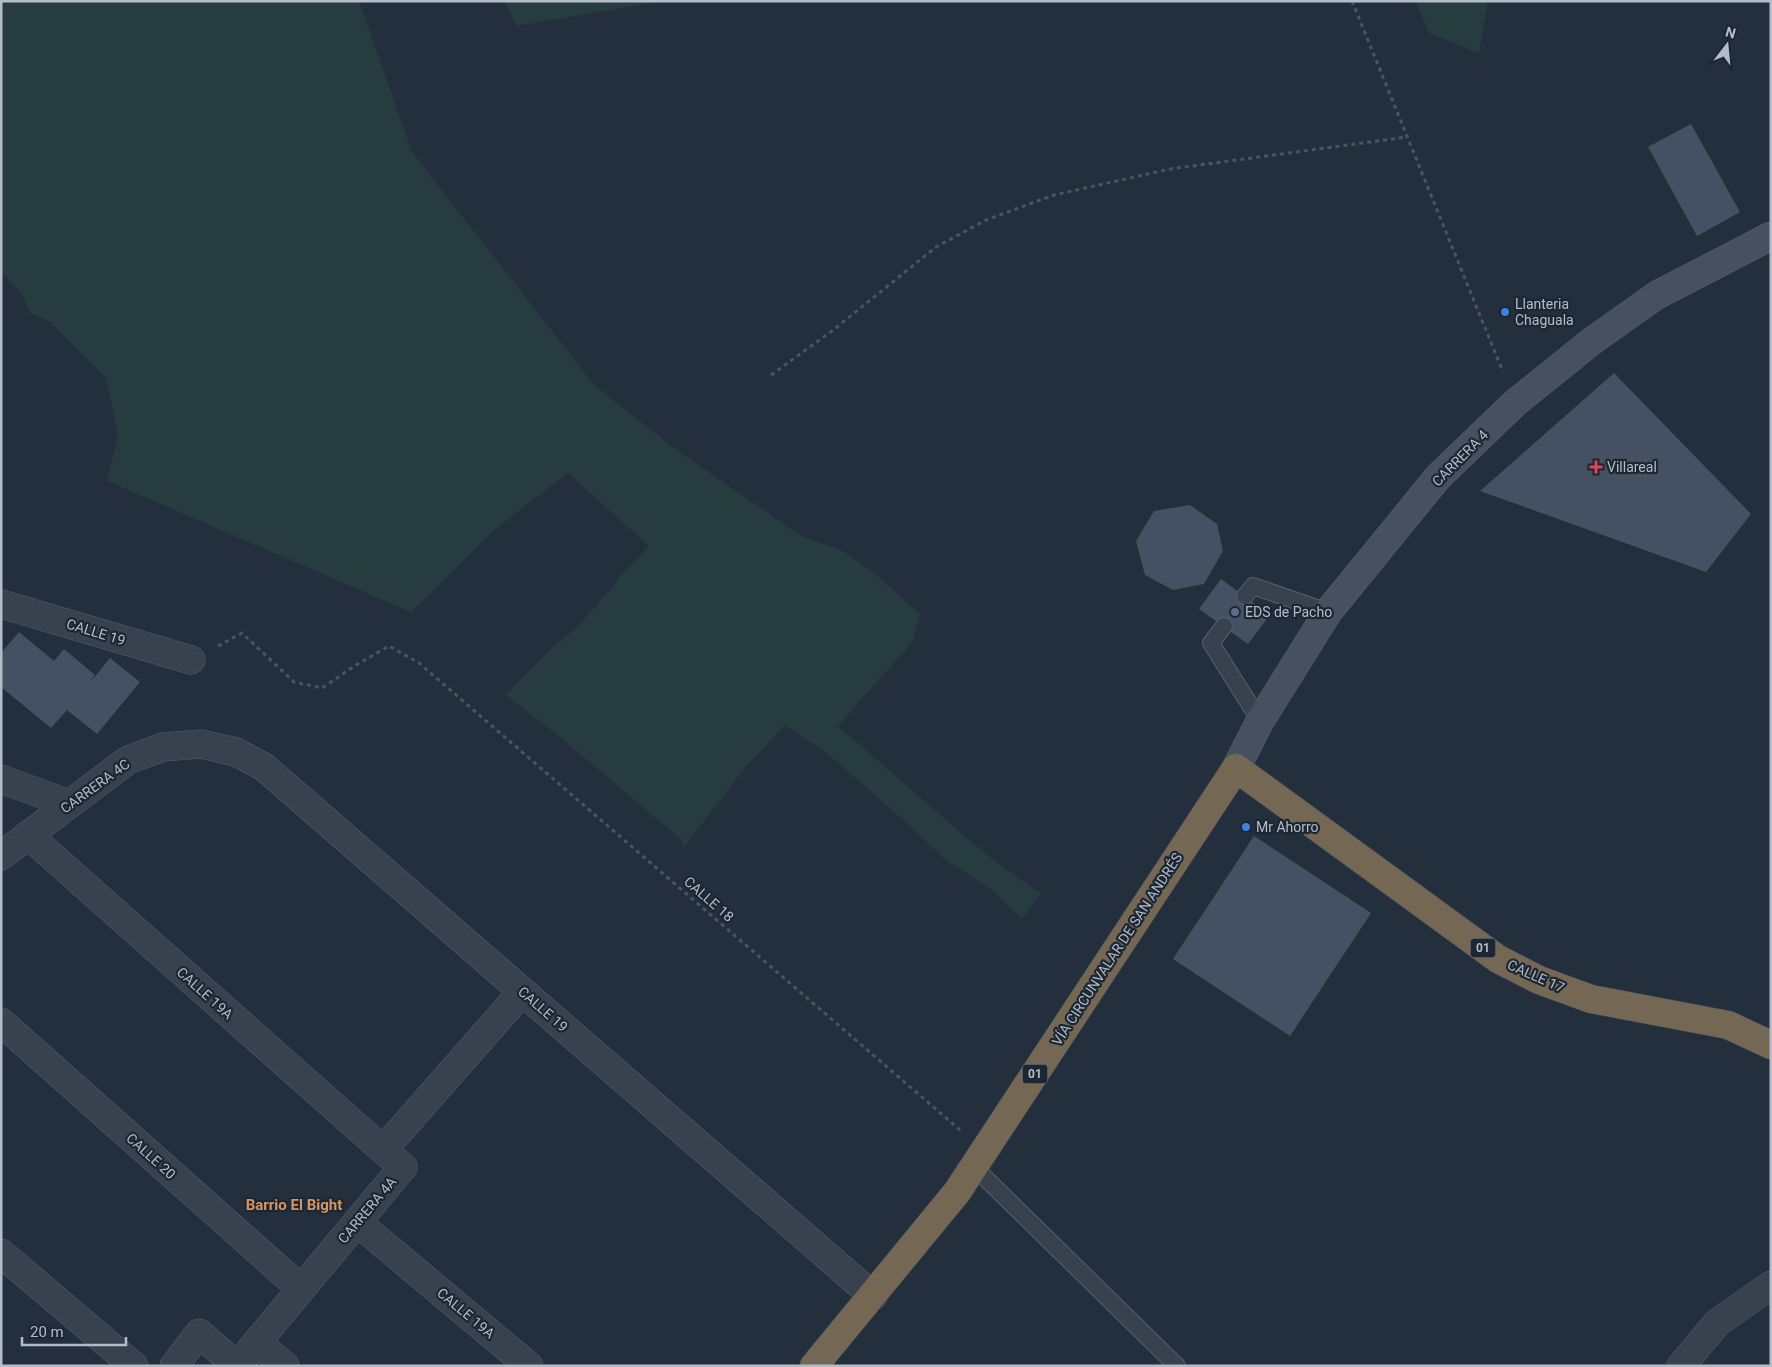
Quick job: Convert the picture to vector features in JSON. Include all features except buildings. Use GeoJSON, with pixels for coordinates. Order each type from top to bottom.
{"type":"FeatureCollection","features":[{"type":"Feature","properties":{"kind":"highway","name":"VÍA CIRCUNVALAR DE SAN ANDRÉS"},"geometry":{"type":"LineString","coordinates":[[814,1366],[957,1192],[1236,768]]}},
{"type":"Feature","properties":{"kind":"highway","name":"CALLE 17"},"geometry":{"type":"LineString","coordinates":[[1236,768],[1498,959],[1539,980],[1591,999],[1728,1025],[1771,1045]]}},
{"type":"Feature","properties":{"kind":"street","name":"CARRERA 4"},"geometry":{"type":"LineString","coordinates":[[1236,768],[1260,721],[1328,612],[1438,477],[1515,403],[1592,341],[1657,295],[1771,236]]}},
{"type":"Feature","properties":{"kind":"street","name":"CALLE 19"},"geometry":{"type":"LineString","coordinates":[[1,604],[191,660]]}},
{"type":"Feature","properties":{"kind":"street","name":"CALLE 19"},"geometry":{"type":"LineString","coordinates":[[201,744],[236,752],[264,767],[873,1296]]}},
{"type":"Feature","properties":{"kind":"street","name":"CARRERA 4C"},"geometry":{"type":"LineString","coordinates":[[1,856],[128,760],[163,747],[201,744]]}},
{"type":"Feature","properties":{"kind":"street"},"geometry":{"type":"LineString","coordinates":[[1,779],[69,804]]}},
{"type":"Feature","properties":{"kind":"street","name":"CALLE 19A"},"geometry":{"type":"LineString","coordinates":[[28,835],[383,1150]]}},
{"type":"Feature","properties":{"kind":"street"},"geometry":{"type":"LineString","coordinates":[[383,1150],[522,992]]}},
{"type":"Feature","properties":{"kind":"street","name":"CALLE 20"},"geometry":{"type":"LineString","coordinates":[[1,1022],[301,1289]]}},
{"type":"Feature","properties":{"kind":"street","name":"CARRERA 4A"},"geometry":{"type":"LineString","coordinates":[[174,1366],[199,1333],[237,1366],[403,1167],[383,1150]]}},
{"type":"Feature","properties":{"kind":"street","name":"CALLE 19A"},"geometry":{"type":"LineString","coordinates":[[357,1222],[529,1366]]}},
{"type":"Feature","properties":{"kind":"street"},"geometry":{"type":"LineString","coordinates":[[1,1253],[134,1366]]}},
{"type":"Feature","properties":{"kind":"street"},"geometry":{"type":"LineString","coordinates":[[1681,1366],[1717,1322],[1771,1285]]}},
{"type":"Feature","properties":{"kind":"street"},"geometry":{"type":"LineString","coordinates":[[257,1342],[285,1366]]}},
{"type":"Feature","properties":{"kind":"lane"},"geometry":{"type":"LineString","coordinates":[[1246,596],[1253,586],[1328,612]]}},
{"type":"Feature","properties":{"kind":"lane"},"geometry":{"type":"LineString","coordinates":[[1224,626],[1211,643],[1260,721]]}},
{"type":"Feature","properties":{"kind":"lane"},"geometry":{"type":"LineString","coordinates":[[979,1159],[1177,1366]]}},
{"type":"Feature","properties":{"kind":"path"},"geometry":{"type":"LineString","coordinates":[[1352,1],[1515,403]]}},
{"type":"Feature","properties":{"kind":"path"},"geometry":{"type":"LineString","coordinates":[[771,375],[832,331],[936,248],[986,220],[1054,195],[1170,170],[1406,137]]}},
{"type":"Feature","properties":{"kind":"path","name":"CALLE 18"},"geometry":{"type":"LineString","coordinates":[[191,660],[242,632],[294,682],[322,688],[389,646],[419,663],[979,1159]]}},
{"type":"Feature","properties":{"kind":"green space"},"geometry":{"type":"Polygon","coordinates":[[[1,1],[359,1],[412,152],[595,386],[678,451],[803,537],[843,551],[873,572],[920,614],[913,641],[838,726],[982,851],[1041,893],[1022,919],[991,889],[947,861],[828,754],[785,725],[744,769],[684,847],[682,840],[561,738],[506,695],[544,655],[577,627],[620,576],[649,546],[568,473],[499,526],[411,612],[107,481],[118,434],[106,378],[51,322],[30,313],[19,291],[1,273],[1,1]]]}},
{"type":"Feature","properties":{"kind":"green space"},"geometry":{"type":"Polygon","coordinates":[[[505,1],[664,1],[516,26],[505,1]]]}},
{"type":"Feature","properties":{"kind":"green space"},"geometry":{"type":"Polygon","coordinates":[[[1415,1],[1488,1],[1479,53],[1429,33],[1415,1]]]}},
{"type":"Feature","properties":{"kind":"place","name":"Llanteria Chaguala"},"geometry":{"type":"Point","coordinates":[1505,312]}},
{"type":"Feature","properties":{"kind":"place","name":"Villareal"},"geometry":{"type":"Point","coordinates":[1596,467]}},
{"type":"Feature","properties":{"kind":"place","name":"EDS de Pacho"},"geometry":{"type":"Point","coordinates":[1235,612]}},
{"type":"Feature","properties":{"kind":"place","name":"Mr Ahorro"},"geometry":{"type":"Point","coordinates":[1246,827]}},
{"type":"Feature","properties":{"kind":"district","name":"Barrio El Bight"},"geometry":{"type":"Point","coordinates":[294,1205]}}]}
